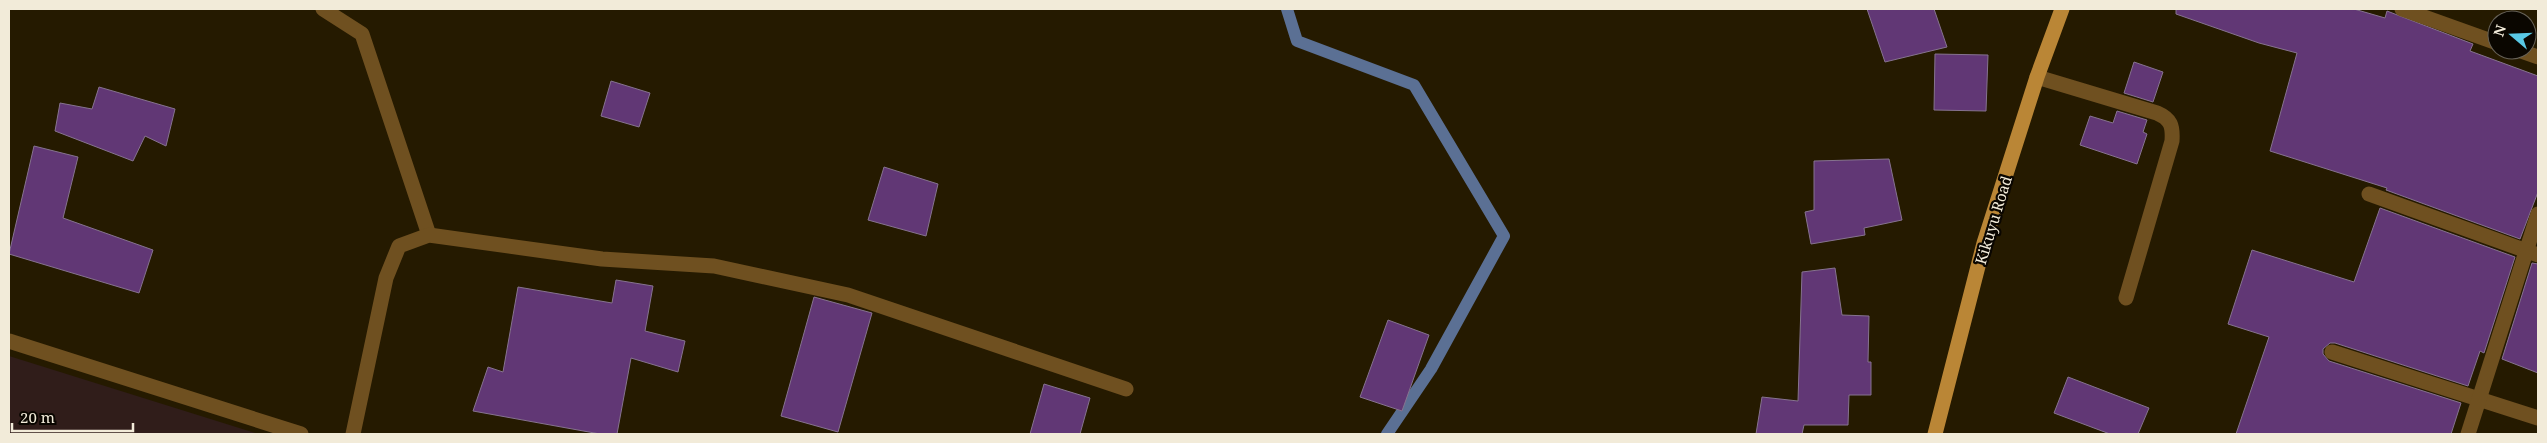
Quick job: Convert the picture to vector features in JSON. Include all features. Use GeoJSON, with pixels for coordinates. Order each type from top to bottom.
{"type":"FeatureCollection","features":[{"type":"Feature","properties":{"kind":"main road","name":"Kikuyu Road"},"geometry":{"type":"LineString","coordinates":[[1935,434],[1984,243],[2037,77],[2062,9]]}},
{"type":"Feature","properties":{"kind":"street"},"geometry":{"type":"LineString","coordinates":[[323,9],[362,34],[429,235]]}},
{"type":"Feature","properties":{"kind":"street"},"geometry":{"type":"LineString","coordinates":[[2402,9],[2487,39]]}},
{"type":"Feature","properties":{"kind":"street"},"geometry":{"type":"LineString","coordinates":[[2037,77],[2157,113],[2170,121],[2173,129],[2172,141],[2126,298]]}},
{"type":"Feature","properties":{"kind":"street"},"geometry":{"type":"LineString","coordinates":[[2369,194],[2532,252]]}},
{"type":"Feature","properties":{"kind":"street"},"geometry":{"type":"LineString","coordinates":[[2468,434],[2532,252],[2538,214]]}},
{"type":"Feature","properties":{"kind":"street"},"geometry":{"type":"LineString","coordinates":[[353,434],[386,278],[398,246],[429,235],[602,259],[714,266],[838,293],[1126,389]]}},
{"type":"Feature","properties":{"kind":"street"},"geometry":{"type":"LineString","coordinates":[[9,341],[301,434]]}},
{"type":"Feature","properties":{"kind":"street"},"geometry":{"type":"LineString","coordinates":[[2332,352],[2538,418]]}},
{"type":"Feature","properties":{"kind":"shaded area"},"geometry":{"type":"Polygon","coordinates":[[[9,356],[258,434],[9,434],[9,356]]]}},
{"type":"Feature","properties":{"kind":"building"},"geometry":{"type":"Polygon","coordinates":[[[1867,9],[1934,9],[1947,47],[1885,62],[1867,9]]]}},
{"type":"Feature","properties":{"kind":"building"},"geometry":{"type":"Polygon","coordinates":[[[2176,9],[2354,9],[2385,18],[2387,11],[2473,44],[2470,51],[2487,57],[2487,60],[2494,60],[2538,76],[2538,192],[2520,239],[2386,190],[2387,188],[2270,151],[2297,53],[2259,43],[2176,14],[2176,9]]]}},
{"type":"Feature","properties":{"kind":"building"},"geometry":{"type":"Polygon","coordinates":[[[1935,54],[1988,55],[1986,111],[1934,110],[1935,54]]]}},
{"type":"Feature","properties":{"kind":"building"},"geometry":{"type":"Polygon","coordinates":[[[2134,62],[2163,72],[2153,102],[2124,93],[2134,62]]]}},
{"type":"Feature","properties":{"kind":"building"},"geometry":{"type":"Polygon","coordinates":[[[611,81],[650,93],[639,127],[601,116],[611,81]]]}},
{"type":"Feature","properties":{"kind":"building"},"geometry":{"type":"Polygon","coordinates":[[[99,87],[175,109],[166,146],[145,136],[133,161],[55,131],[60,103],[92,109],[99,87]]]}},
{"type":"Feature","properties":{"kind":"building"},"geometry":{"type":"Polygon","coordinates":[[[2117,111],[2147,120],[2143,132],[2147,134],[2137,164],[2080,145],[2090,116],[2113,123],[2117,111]]]}},
{"type":"Feature","properties":{"kind":"building"},"geometry":{"type":"Polygon","coordinates":[[[34,146],[78,157],[63,218],[153,250],[139,293],[9,254],[34,146]]]}},
{"type":"Feature","properties":{"kind":"building"},"geometry":{"type":"Polygon","coordinates":[[[1889,159],[1902,220],[1864,228],[1865,235],[1811,244],[1805,212],[1814,210],[1814,161],[1889,159]]]}},
{"type":"Feature","properties":{"kind":"building"},"geometry":{"type":"Polygon","coordinates":[[[884,167],[938,184],[926,236],[868,220],[884,167]]]}},
{"type":"Feature","properties":{"kind":"building"},"geometry":{"type":"Polygon","coordinates":[[[2380,208],[2515,257],[2484,353],[2480,351],[2468,386],[2335,343],[2330,343],[2323,349],[2323,354],[2329,361],[2461,403],[2451,434],[2236,434],[2269,337],[2228,324],[2252,250],[2354,282],[2380,208]]]}},
{"type":"Feature","properties":{"kind":"building"},"geometry":{"type":"Polygon","coordinates":[[[2532,263],[2538,264],[2538,373],[2502,359],[2532,263]]]}},
{"type":"Feature","properties":{"kind":"building"},"geometry":{"type":"Polygon","coordinates":[[[1835,268],[1842,315],[1869,316],[1868,362],[1871,362],[1871,395],[1849,395],[1848,425],[1804,425],[1802,434],[1756,434],[1762,397],[1798,401],[1802,272],[1835,268]]]}},
{"type":"Feature","properties":{"kind":"building"},"geometry":{"type":"Polygon","coordinates":[[[616,280],[653,286],[645,331],[685,341],[678,372],[631,358],[617,434],[600,434],[473,411],[488,367],[503,372],[518,287],[612,303],[616,280]]]}},
{"type":"Feature","properties":{"kind":"building"},"geometry":{"type":"Polygon","coordinates":[[[814,297],[872,313],[838,432],[781,416],[814,297]]]}},
{"type":"Feature","properties":{"kind":"building"},"geometry":{"type":"Polygon","coordinates":[[[1388,320],[1429,335],[1402,411],[1360,397],[1388,320]]]}},
{"type":"Feature","properties":{"kind":"building"},"geometry":{"type":"Polygon","coordinates":[[[2068,377],[2149,408],[2138,434],[2110,434],[2054,413],[2068,377]]]}},
{"type":"Feature","properties":{"kind":"building"},"geometry":{"type":"Polygon","coordinates":[[[1044,384],[1090,398],[1080,434],[1030,434],[1044,384]]]}},
{"type":"Feature","properties":{"kind":"waterway"},"geometry":{"type":"LineString","coordinates":[[1287,9],[1297,41],[1414,85],[1504,236],[1431,369],[1387,434]]}}]}
